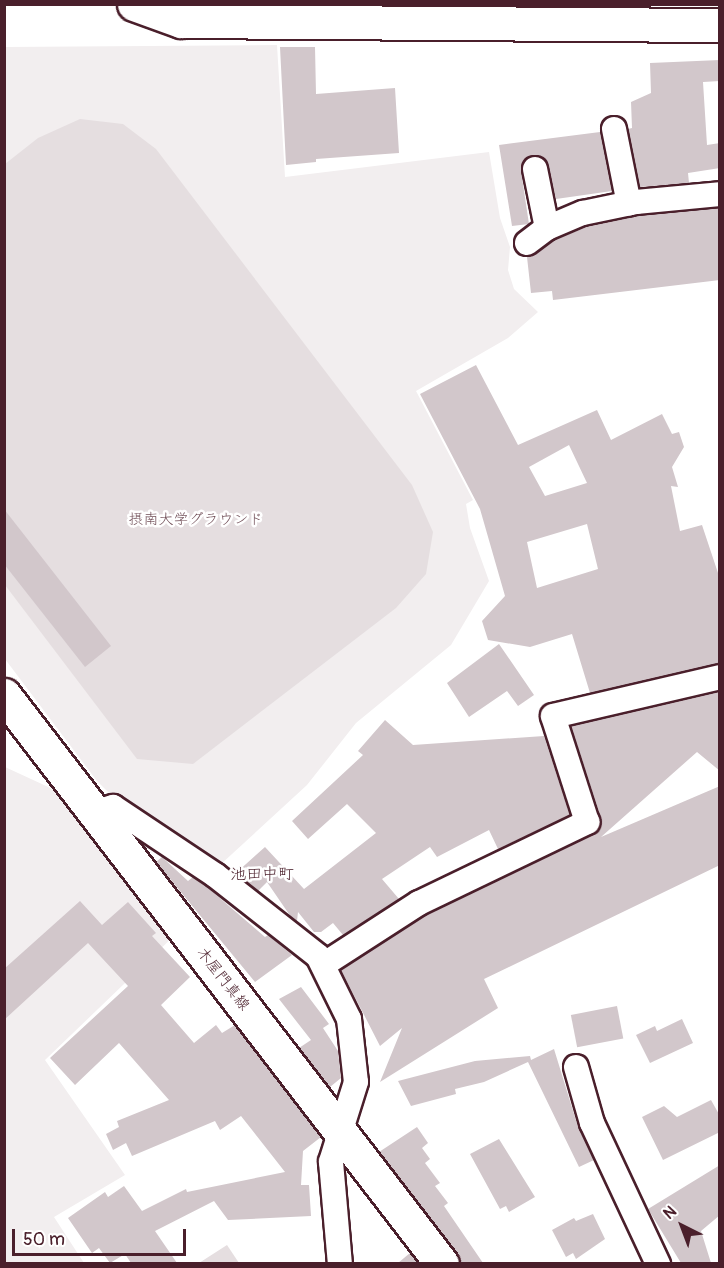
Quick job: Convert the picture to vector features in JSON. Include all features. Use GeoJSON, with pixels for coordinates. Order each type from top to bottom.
{"type":"FeatureCollection","features":[{"type":"Feature","properties":{"kind":"main road"},"geometry":{"type":"LineString","coordinates":[[134,4],[181,21],[720,25]]}},
{"type":"Feature","properties":{"kind":"main road","name":"木屋門真線"},"geometry":{"type":"LineString","coordinates":[[4,694],[442,1263]]}},
{"type":"Feature","properties":{"kind":"street"},"geometry":{"type":"LineString","coordinates":[[614,129],[629,204]]}},
{"type":"Feature","properties":{"kind":"street"},"geometry":{"type":"LineString","coordinates":[[535,169],[547,228]]}},
{"type":"Feature","properties":{"kind":"street"},"geometry":{"type":"LineString","coordinates":[[527,243],[547,228],[583,213],[629,204],[720,194]]}},
{"type":"Feature","properties":{"kind":"street"},"geometry":{"type":"LineString","coordinates":[[328,962],[419,903],[587,822],[552,716],[720,677]]}},
{"type":"Feature","properties":{"kind":"street"},"geometry":{"type":"LineString","coordinates":[[94,813],[113,807],[215,875],[328,962],[348,1019],[356,1082],[331,1162],[340,1263]]}},
{"type":"Feature","properties":{"kind":"street"},"geometry":{"type":"LineString","coordinates":[[576,1067],[591,1123],[658,1263]]}},
{"type":"Feature","properties":{"kind":"shaded area"},"geometry":{"type":"Polygon","coordinates":[[[277,45],[285,177],[489,152],[500,218],[510,247],[508,270],[514,289],[538,312],[508,338],[416,391],[473,500],[466,504],[470,528],[489,581],[451,645],[356,723],[307,785],[220,865],[159,822],[143,819],[124,808],[97,781],[5,659],[5,47],[277,45]]]}},
{"type":"Feature","properties":{"kind":"shaded area"},"geometry":{"type":"Polygon","coordinates":[[[5,767],[70,797],[177,933],[45,1060],[125,1175],[54,1217],[84,1263],[5,1264],[5,767]]]}},
{"type":"Feature","properties":{"kind":"green space","name":"摂南大学グラウンド"},"geometry":{"type":"Polygon","coordinates":[[[80,119],[123,124],[156,149],[412,485],[433,532],[426,574],[396,608],[193,764],[137,759],[5,585],[5,164],[38,138],[80,119]]]}},
{"type":"Feature","properties":{"kind":"green space"},"geometry":{"type":"Polygon","coordinates":[[[227,1245],[239,1263],[199,1263],[227,1245]]]}},
{"type":"Feature","properties":{"kind":"building"},"geometry":{"type":"Polygon","coordinates":[[[280,47],[315,47],[316,94],[395,88],[399,153],[316,159],[316,162],[286,165],[280,47]]]}},
{"type":"Feature","properties":{"kind":"building"},"geometry":{"type":"Polygon","coordinates":[[[720,60],[720,81],[703,82],[707,145],[720,143],[720,168],[688,173],[689,183],[640,187],[628,129],[632,128],[631,102],[651,93],[650,63],[720,60]]]}},
{"type":"Feature","properties":{"kind":"building"},"geometry":{"type":"Polygon","coordinates":[[[600,132],[612,191],[556,199],[546,160],[532,155],[522,164],[521,171],[529,224],[512,226],[499,145],[600,132]]]}},
{"type":"Feature","properties":{"kind":"building"},"geometry":{"type":"Polygon","coordinates":[[[720,208],[720,280],[553,300],[552,291],[531,293],[527,257],[554,240],[587,227],[638,216],[720,208]]]}},
{"type":"Feature","properties":{"kind":"building"},"geometry":{"type":"Polygon","coordinates":[[[476,365],[518,445],[597,410],[611,440],[662,414],[672,434],[679,432],[684,447],[672,467],[678,487],[671,486],[680,531],[702,525],[720,579],[720,663],[590,693],[572,634],[530,647],[488,640],[482,621],[505,596],[480,509],[420,394],[476,365]],[[569,445],[529,467],[545,496],[587,483],[569,445]],[[587,524],[527,542],[537,588],[598,569],[587,524]]]}},
{"type":"Feature","properties":{"kind":"building"},"geometry":{"type":"Polygon","coordinates":[[[4,509],[111,646],[85,667],[4,564],[4,509]]]}},
{"type":"Feature","properties":{"kind":"building"},"geometry":{"type":"Polygon","coordinates":[[[499,644],[534,695],[518,706],[507,691],[469,717],[447,683],[499,644]]]}},
{"type":"Feature","properties":{"kind":"building"},"geometry":{"type":"Polygon","coordinates":[[[720,692],[720,771],[697,752],[601,837],[720,786],[720,865],[484,979],[498,1008],[380,1082],[402,1028],[380,1046],[341,970],[426,915],[598,831],[601,818],[571,726],[720,692]]]}},
{"type":"Feature","properties":{"kind":"building"},"geometry":{"type":"Polygon","coordinates":[[[385,720],[413,745],[544,736],[570,815],[498,849],[489,830],[437,857],[430,847],[382,879],[399,899],[343,935],[333,923],[321,932],[314,932],[298,912],[297,921],[291,917],[267,882],[258,891],[236,873],[265,847],[304,889],[376,833],[347,804],[308,839],[292,821],[363,755],[358,751],[385,720]]]}},
{"type":"Feature","properties":{"kind":"building"},"geometry":{"type":"Polygon","coordinates":[[[162,857],[188,881],[193,877],[265,937],[268,935],[292,955],[255,982],[156,862],[162,857]]]}},
{"type":"Feature","properties":{"kind":"building"},"geometry":{"type":"Polygon","coordinates":[[[80,901],[102,925],[128,902],[156,933],[152,936],[190,977],[161,1005],[194,1043],[216,1025],[222,1033],[235,1025],[321,1137],[303,1151],[301,1185],[309,1185],[311,1216],[228,1220],[214,1201],[155,1231],[177,1263],[131,1263],[125,1254],[110,1263],[99,1248],[92,1253],[68,1218],[105,1192],[108,1197],[124,1186],[142,1211],[186,1189],[187,1192],[285,1172],[241,1116],[220,1130],[215,1121],[132,1156],[126,1143],[113,1150],[106,1134],[119,1127],[117,1121],[169,1100],[119,1043],[75,1085],[50,1058],[128,986],[88,943],[4,1020],[4,969],[80,901]]]}},
{"type":"Feature","properties":{"kind":"building"},"geometry":{"type":"Polygon","coordinates":[[[301,987],[329,1024],[323,1028],[338,1051],[341,1078],[330,1087],[299,1048],[311,1040],[279,999],[301,987]]]}},
{"type":"Feature","properties":{"kind":"building"},"geometry":{"type":"Polygon","coordinates":[[[617,1006],[623,1038],[577,1047],[571,1015],[617,1006]]]}},
{"type":"Feature","properties":{"kind":"building"},"geometry":{"type":"Polygon","coordinates":[[[682,1019],[693,1043],[650,1063],[636,1035],[655,1026],[657,1031],[682,1019]]]}},
{"type":"Feature","properties":{"kind":"building"},"geometry":{"type":"Polygon","coordinates":[[[554,1049],[578,1127],[594,1160],[579,1167],[528,1062],[484,1082],[455,1089],[456,1094],[411,1106],[398,1081],[475,1061],[530,1056],[531,1060],[554,1049]]]}},
{"type":"Feature","properties":{"kind":"building"},"geometry":{"type":"Polygon","coordinates":[[[711,1100],[720,1116],[720,1132],[663,1160],[642,1117],[664,1106],[677,1117],[711,1100]]]}},
{"type":"Feature","properties":{"kind":"building"},"geometry":{"type":"Polygon","coordinates":[[[417,1127],[428,1143],[422,1148],[430,1159],[425,1163],[440,1183],[435,1186],[448,1203],[444,1206],[483,1263],[460,1263],[457,1253],[379,1152],[417,1127]]]}},
{"type":"Feature","properties":{"kind":"building"},"geometry":{"type":"Polygon","coordinates":[[[499,1139],[535,1197],[509,1212],[506,1206],[500,1209],[470,1154],[499,1139]]]}},
{"type":"Feature","properties":{"kind":"building"},"geometry":{"type":"Polygon","coordinates":[[[720,1165],[720,1215],[701,1231],[711,1263],[681,1263],[648,1209],[720,1165]]]}},
{"type":"Feature","properties":{"kind":"building"},"geometry":{"type":"Polygon","coordinates":[[[593,1214],[605,1239],[576,1259],[573,1253],[566,1257],[552,1230],[574,1218],[576,1221],[593,1214]]]}},
{"type":"Feature","properties":{"kind":"building"},"geometry":{"type":"Polygon","coordinates":[[[410,1253],[418,1263],[398,1263],[410,1253]]]}},
{"type":"Feature","properties":{"kind":"district","name":"池田中町"},"geometry":{"type":"Point","coordinates":[262,874]}}]}
